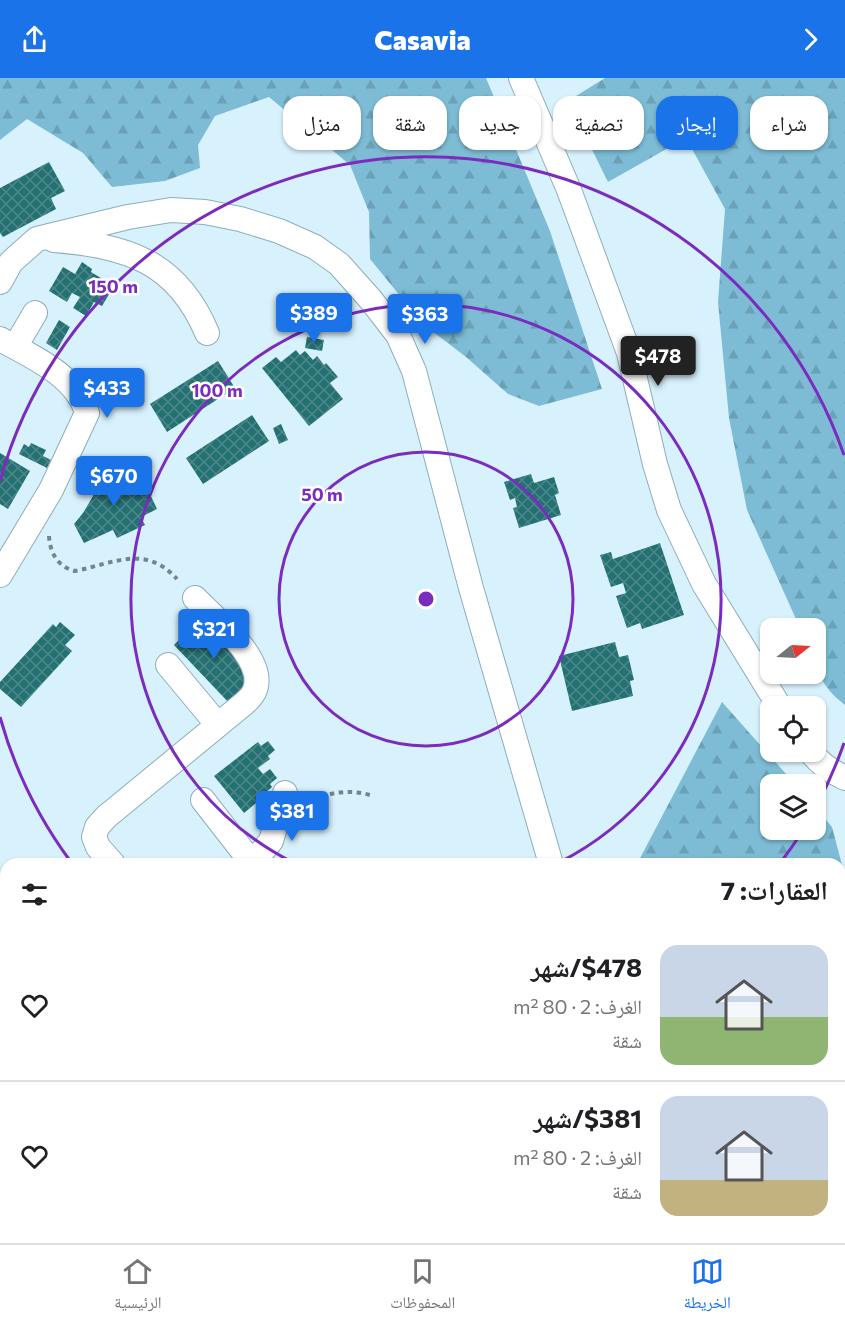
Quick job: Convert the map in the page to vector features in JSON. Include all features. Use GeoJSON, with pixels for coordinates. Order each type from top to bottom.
{"type":"FeatureCollection","features":[{"type":"Feature","properties":{"kind":"street"},"geometry":{"type":"LineString","coordinates":[[521,78],[569,190],[625,342],[655,465],[669,510],[704,584],[773,696]]}},
{"type":"Feature","properties":{"kind":"street"},"geometry":{"type":"LineString","coordinates":[[0,282],[11,262],[37,239],[128,217],[171,210],[206,212],[279,231],[315,247],[339,264],[398,335],[414,371],[471,588],[549,858]]}},
{"type":"Feature","properties":{"kind":"street"},"geometry":{"type":"LineString","coordinates":[[37,239],[83,243],[134,256],[153,264],[166,272],[185,293],[201,318],[207,333]]}},
{"type":"Feature","properties":{"kind":"street"},"geometry":{"type":"LineString","coordinates":[[0,575],[51,490],[87,413],[80,397],[51,367],[8,343],[35,313]]}},
{"type":"Feature","properties":{"kind":"street"},"geometry":{"type":"LineString","coordinates":[[108,858],[94,837],[97,827],[255,692],[255,668],[248,653],[195,598]]}},
{"type":"Feature","properties":{"kind":"street"},"geometry":{"type":"LineString","coordinates":[[168,665],[218,725]]}},
{"type":"Feature","properties":{"kind":"street"},"geometry":{"type":"LineString","coordinates":[[822,762],[845,778]]}},
{"type":"Feature","properties":{"kind":"street"},"geometry":{"type":"LineString","coordinates":[[203,800],[247,858]]}},
{"type":"Feature","properties":{"kind":"street"},"geometry":{"type":"LineString","coordinates":[[257,858],[271,840],[283,802]]}},
{"type":"Feature","properties":{"kind":"path"},"geometry":{"type":"LineString","coordinates":[[49,533],[49,540],[57,561],[67,569],[75,571],[125,559],[141,558],[154,561],[167,568],[177,579]]}},
{"type":"Feature","properties":{"kind":"path"},"geometry":{"type":"LineString","coordinates":[[283,802],[359,791],[373,796]]}},
{"type":"Feature","properties":{"kind":"green space"},"geometry":{"type":"Polygon","coordinates":[[[0,78],[486,78],[494,96],[459,96],[459,150],[516,150],[550,231],[602,389],[539,406],[508,394],[466,357],[423,324],[370,259],[369,212],[350,165],[332,150],[361,150],[361,96],[283,96],[283,109],[269,97],[215,116],[198,145],[200,168],[165,181],[112,187],[83,153],[27,119],[0,140],[0,78]]]}},
{"type":"Feature","properties":{"kind":"green space"},"geometry":{"type":"Polygon","coordinates":[[[605,78],[845,78],[845,705],[824,684],[826,618],[796,618],[747,510],[729,418],[718,302],[725,209],[693,150],[738,150],[738,96],[656,96],[656,150],[665,150],[608,182],[592,150],[644,150],[644,96],[576,96],[605,78]]]}},
{"type":"Feature","properties":{"kind":"green space"},"geometry":{"type":"Polygon","coordinates":[[[722,702],[760,745],[760,762],[775,762],[786,774],[760,774],[760,840],[826,840],[826,820],[832,827],[840,858],[640,858],[722,702]]]}},
{"type":"Feature","properties":{"kind":"building"},"geometry":{"type":"Polygon","coordinates":[[[49,162],[65,191],[51,198],[56,209],[3,237],[0,233],[0,188],[49,162]]]}},
{"type":"Feature","properties":{"kind":"building"},"geometry":{"type":"Polygon","coordinates":[[[82,262],[92,269],[91,272],[114,286],[102,306],[94,302],[86,316],[73,308],[80,297],[72,293],[67,302],[49,291],[63,267],[75,274],[82,262]]]}},
{"type":"Feature","properties":{"kind":"building"},"geometry":{"type":"Polygon","coordinates":[[[59,320],[70,327],[57,350],[46,343],[59,320]]]}},
{"type":"Feature","properties":{"kind":"building"},"geometry":{"type":"Polygon","coordinates":[[[307,337],[324,340],[322,351],[305,348],[307,337]]]}},
{"type":"Feature","properties":{"kind":"building"},"geometry":{"type":"Polygon","coordinates":[[[296,350],[300,355],[305,351],[313,360],[317,356],[324,365],[326,363],[338,377],[330,383],[343,399],[309,426],[262,368],[276,357],[281,362],[296,350]]]}},
{"type":"Feature","properties":{"kind":"building"},"geometry":{"type":"Polygon","coordinates":[[[218,361],[235,388],[167,432],[150,404],[218,361]]]}},
{"type":"Feature","properties":{"kind":"building"},"geometry":{"type":"Polygon","coordinates":[[[252,415],[269,441],[203,484],[186,458],[252,415]]]}},
{"type":"Feature","properties":{"kind":"building"},"geometry":{"type":"Polygon","coordinates":[[[281,424],[288,440],[279,444],[273,428],[281,424]]]}},
{"type":"Feature","properties":{"kind":"building"},"geometry":{"type":"Polygon","coordinates":[[[31,443],[46,450],[43,456],[51,460],[47,468],[19,454],[24,444],[29,447],[31,443]]]}},
{"type":"Feature","properties":{"kind":"building"},"geometry":{"type":"Polygon","coordinates":[[[0,453],[30,471],[8,509],[0,504],[0,453]]]}},
{"type":"Feature","properties":{"kind":"building"},"geometry":{"type":"Polygon","coordinates":[[[112,468],[116,477],[125,473],[130,485],[143,479],[157,509],[141,517],[145,525],[117,538],[113,530],[84,543],[74,524],[93,496],[87,480],[112,468]]]}},
{"type":"Feature","properties":{"kind":"building"},"geometry":{"type":"Polygon","coordinates":[[[531,474],[534,483],[554,477],[559,493],[555,495],[561,515],[519,528],[513,508],[517,507],[515,498],[510,500],[504,482],[531,474]]]}},
{"type":"Feature","properties":{"kind":"building"},"geometry":{"type":"Polygon","coordinates":[[[660,543],[684,615],[642,629],[640,623],[627,628],[616,596],[626,593],[623,583],[611,587],[600,555],[611,552],[613,559],[660,543]]]}},
{"type":"Feature","properties":{"kind":"building"},"geometry":{"type":"Polygon","coordinates":[[[201,618],[208,626],[205,629],[208,632],[214,626],[253,680],[229,703],[174,645],[201,618]]]}},
{"type":"Feature","properties":{"kind":"building"},"geometry":{"type":"Polygon","coordinates":[[[60,622],[75,635],[65,645],[72,651],[21,707],[0,689],[0,682],[53,624],[56,627],[60,622]]]}},
{"type":"Feature","properties":{"kind":"building"},"geometry":{"type":"Polygon","coordinates":[[[615,642],[619,657],[628,655],[634,680],[630,681],[633,696],[572,711],[559,656],[615,642]]]}},
{"type":"Feature","properties":{"kind":"building"},"geometry":{"type":"Polygon","coordinates":[[[268,741],[275,750],[268,756],[270,759],[258,768],[263,774],[270,769],[277,778],[270,784],[272,787],[265,793],[267,794],[244,813],[214,776],[258,742],[261,746],[268,741]]]}}]}
